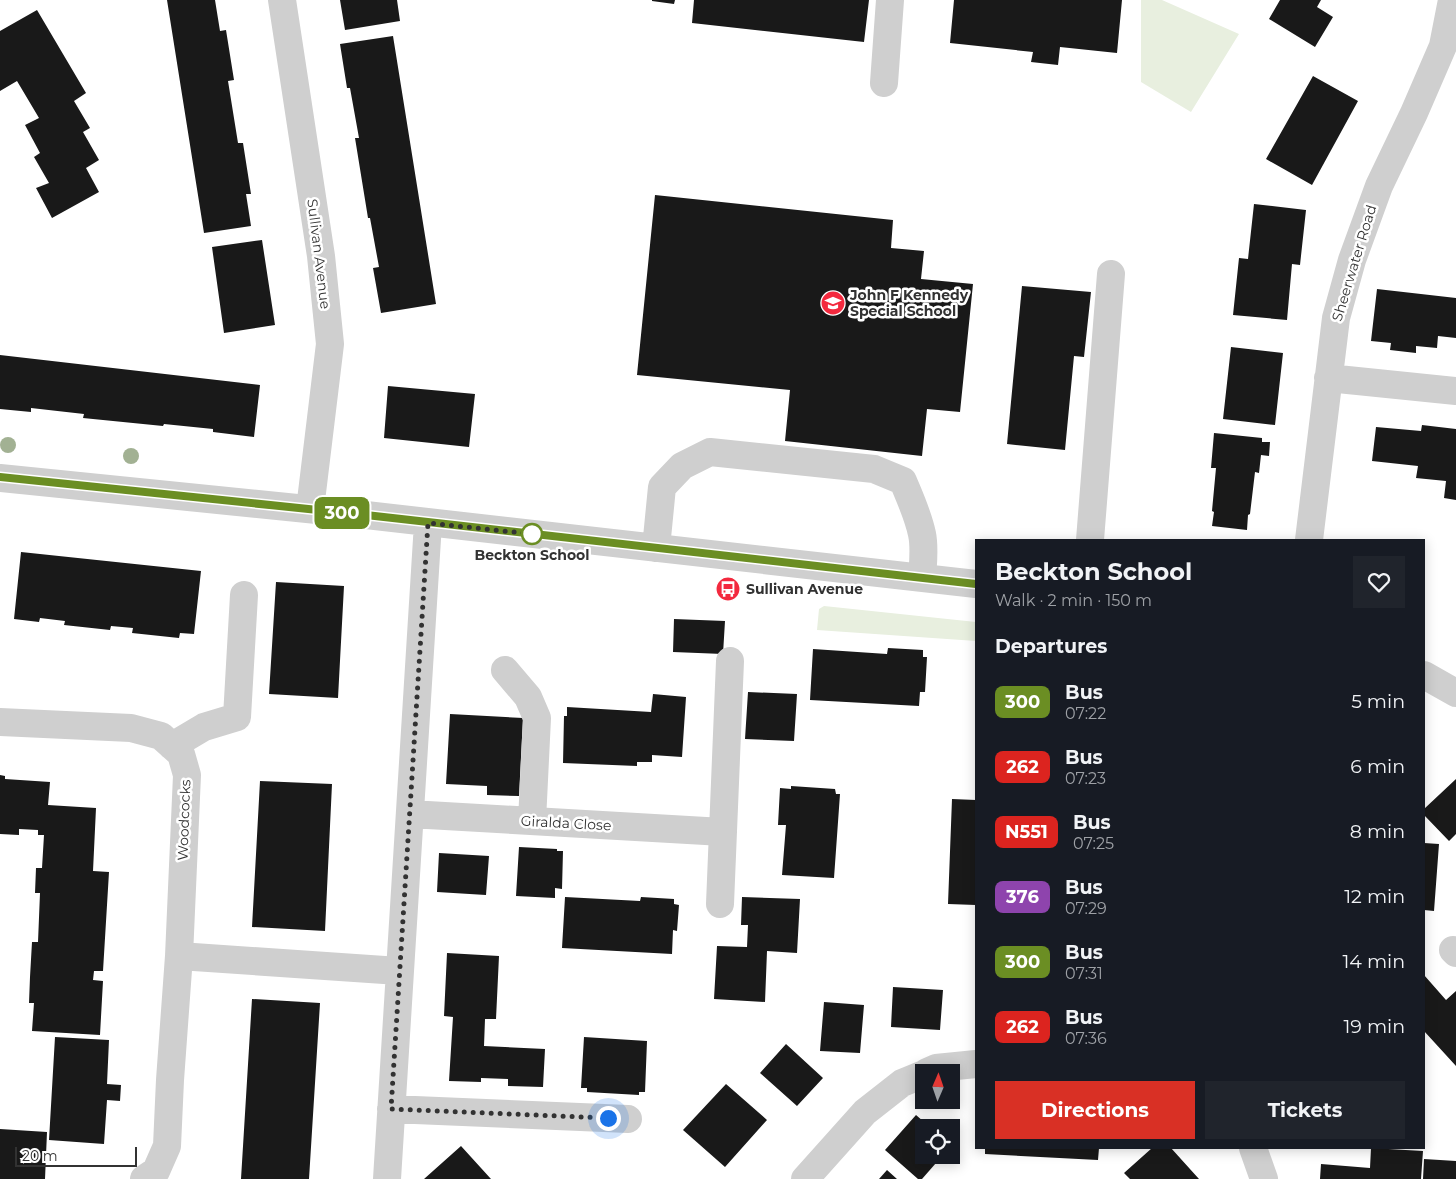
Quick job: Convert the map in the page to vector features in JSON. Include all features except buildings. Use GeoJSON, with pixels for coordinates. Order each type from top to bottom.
{"type":"FeatureCollection","features":[{"type":"Feature","properties":{"kind":"street","name":"Sullivan Avenue"},"geometry":{"type":"LineString","coordinates":[[282,0],[321,256],[330,344],[310,509]]}},
{"type":"Feature","properties":{"kind":"street"},"geometry":{"type":"LineString","coordinates":[[884,82],[890,0]]}},
{"type":"Feature","properties":{"kind":"street","name":"Sheerwater Road"},"geometry":{"type":"LineString","coordinates":[[1309,539],[1336,318],[1352,260],[1378,186],[1414,113],[1450,48],[1452,0]]}},
{"type":"Feature","properties":{"kind":"street"},"geometry":{"type":"LineString","coordinates":[[1090,539],[1111,274]]}},
{"type":"Feature","properties":{"kind":"street"},"geometry":{"type":"LineString","coordinates":[[1328,378],[1456,391]]}},
{"type":"Feature","properties":{"kind":"street"},"geometry":{"type":"LineString","coordinates":[[656,548],[662,488],[682,466],[710,452],[874,469],[902,481],[915,509],[924,550],[922,578]]}},
{"type":"Feature","properties":{"kind":"street"},"geometry":{"type":"LineString","coordinates":[[0,478],[310,509],[975,584]]}},
{"type":"Feature","properties":{"kind":"street"},"geometry":{"type":"LineString","coordinates":[[387,1179],[428,523]]}},
{"type":"Feature","properties":{"kind":"street"},"geometry":{"type":"LineString","coordinates":[[172,746],[204,727],[238,717],[244,596]]}},
{"type":"Feature","properties":{"kind":"street"},"geometry":{"type":"LineString","coordinates":[[720,904],[730,662]]}},
{"type":"Feature","properties":{"kind":"street"},"geometry":{"type":"LineString","coordinates":[[506,670],[528,697],[537,718],[532,821]]}},
{"type":"Feature","properties":{"kind":"street","name":"Woodcocks"},"geometry":{"type":"LineString","coordinates":[[0,722],[131,728],[161,736],[180,754],[187,775],[179,956],[167,1146],[156,1170],[144,1179]]}},
{"type":"Feature","properties":{"kind":"street","name":"Giralda Close"},"geometry":{"type":"LineString","coordinates":[[410,814],[723,832]]}},
{"type":"Feature","properties":{"kind":"street"},"geometry":{"type":"LineString","coordinates":[[179,956],[399,971]]}},
{"type":"Feature","properties":{"kind":"street"},"geometry":{"type":"LineString","coordinates":[[960,1066],[975,1064]]}},
{"type":"Feature","properties":{"kind":"street"},"geometry":{"type":"LineString","coordinates":[[805,1179],[865,1112],[902,1083],[915,1077]]}},
{"type":"Feature","properties":{"kind":"street"},"geometry":{"type":"LineString","coordinates":[[391,1109],[628,1119]]}},
{"type":"Feature","properties":{"kind":"street"},"geometry":{"type":"LineString","coordinates":[[1253,1149],[1264,1179]]}},
{"type":"Feature","properties":{"kind":"green space"},"geometry":{"type":"Polygon","coordinates":[[[1141,0],[1162,0],[1239,34],[1191,112],[1141,82],[1141,0]]]}},
{"type":"Feature","properties":{"kind":"green space"},"geometry":{"type":"Polygon","coordinates":[[[824,606],[975,622],[975,641],[817,630],[819,609],[824,606]]]}},
{"type":"Feature","properties":{"kind":"bus line","name":"300"},"geometry":{"type":"LineString","coordinates":[[0,477],[366,515],[975,584]]}},
{"type":"Feature","properties":{"kind":"place","name":"John F Kennedy Special School"},"geometry":{"type":"Point","coordinates":[833,303]}},
{"type":"Feature","properties":{"kind":"place","name":"Beckton School"},"geometry":{"type":"Point","coordinates":[532,534]}},
{"type":"Feature","properties":{"kind":"place","name":"Sullivan Avenue"},"geometry":{"type":"Point","coordinates":[728,589]}},
{"type":"Feature","properties":{"kind":"route"},"geometry":{"type":"LineString","coordinates":[[532,534],[428,523],[391,1109],[608,1118]]}}]}
